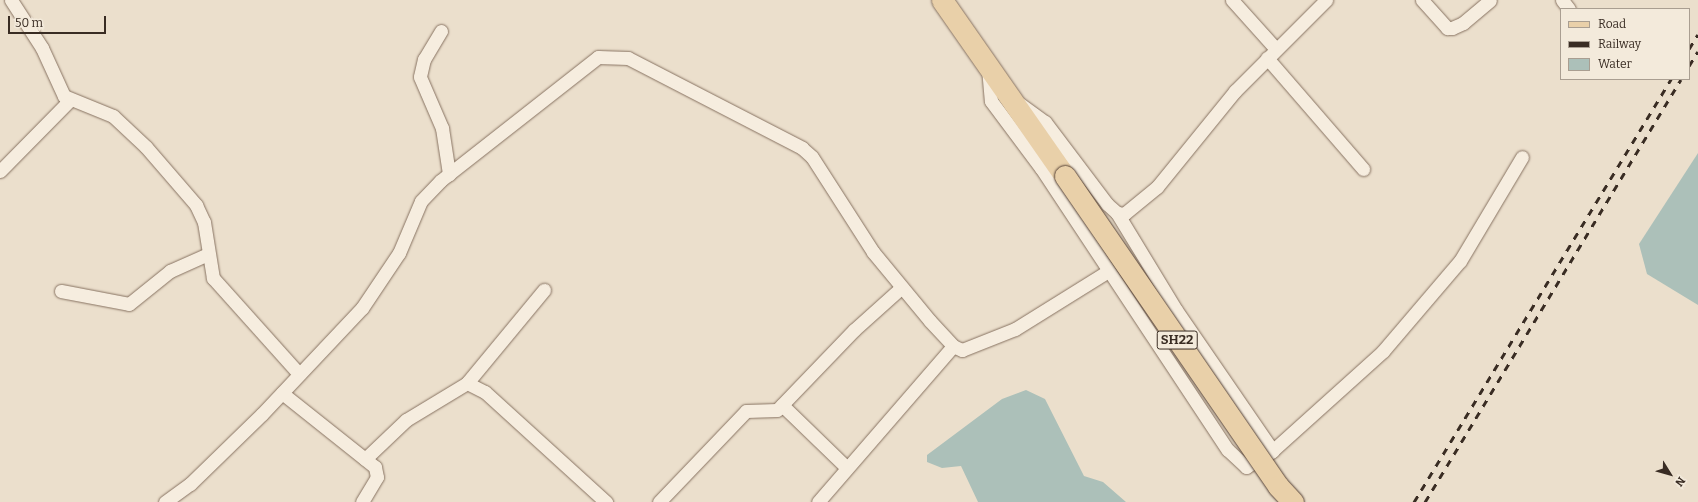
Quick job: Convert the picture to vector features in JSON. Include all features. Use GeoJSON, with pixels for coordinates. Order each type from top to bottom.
{"type":"FeatureCollection","features":[{"type":"Feature","properties":{"kind":"main road","name":"SH22"},"geometry":{"type":"LineString","coordinates":[[942,0],[1274,480],[1293,502]]}},
{"type":"Feature","properties":{"kind":"street"},"geometry":{"type":"LineString","coordinates":[[12,0],[42,48],[59,88],[70,100],[113,116],[152,153],[196,205],[204,222],[213,278],[299,374]]}},
{"type":"Feature","properties":{"kind":"street"},"geometry":{"type":"LineString","coordinates":[[1232,0],[1271,54],[1363,169]]}},
{"type":"Feature","properties":{"kind":"street"},"geometry":{"type":"LineString","coordinates":[[1117,213],[1131,211],[1158,187],[1209,121],[1271,54],[1326,0]]}},
{"type":"Feature","properties":{"kind":"street"},"geometry":{"type":"LineString","coordinates":[[1422,0],[1447,28],[1452,28],[1464,23],[1490,0]]}},
{"type":"Feature","properties":{"kind":"street"},"geometry":{"type":"LineString","coordinates":[[1562,0],[1568,8]]}},
{"type":"Feature","properties":{"kind":"street"},"geometry":{"type":"LineString","coordinates":[[441,31],[424,59],[420,77],[442,128],[449,174]]}},
{"type":"Feature","properties":{"kind":"street"},"geometry":{"type":"LineString","coordinates":[[165,502],[190,484],[282,393],[362,308],[399,253],[421,201],[449,174],[585,65],[598,57],[628,58],[802,148],[812,157],[873,252],[953,346],[969,350],[1015,329],[1108,271]]}},
{"type":"Feature","properties":{"kind":"street"},"geometry":{"type":"LineString","coordinates":[[988,67],[991,101],[1041,168],[1228,450],[1242,465],[1249,467],[1273,450],[1382,351],[1460,261],[1522,156]]}},
{"type":"Feature","properties":{"kind":"street"},"geometry":{"type":"LineString","coordinates":[[1010,98],[1045,122],[1117,213],[1176,310],[1273,450]]}},
{"type":"Feature","properties":{"kind":"street"},"geometry":{"type":"LineString","coordinates":[[0,171],[70,100]]}},
{"type":"Feature","properties":{"kind":"street"},"geometry":{"type":"LineString","coordinates":[[61,290],[129,304],[170,271],[208,254]]}},
{"type":"Feature","properties":{"kind":"street"},"geometry":{"type":"LineString","coordinates":[[659,502],[746,411],[774,412],[854,330],[902,287]]}},
{"type":"Feature","properties":{"kind":"street"},"geometry":{"type":"LineString","coordinates":[[365,459],[406,420],[467,383],[544,290]]}},
{"type":"Feature","properties":{"kind":"street"},"geometry":{"type":"LineString","coordinates":[[818,502],[846,467],[953,346]]}},
{"type":"Feature","properties":{"kind":"street"},"geometry":{"type":"LineString","coordinates":[[467,383],[485,392],[606,502]]}},
{"type":"Feature","properties":{"kind":"street"},"geometry":{"type":"LineString","coordinates":[[282,393],[365,459],[378,473],[362,502]]}},
{"type":"Feature","properties":{"kind":"street"},"geometry":{"type":"LineString","coordinates":[[782,405],[846,467]]}},
{"type":"Feature","properties":{"kind":"water"},"geometry":{"type":"Polygon","coordinates":[[[1698,153],[1698,305],[1647,274],[1639,244],[1698,153]]]}},
{"type":"Feature","properties":{"kind":"water"},"geometry":{"type":"Polygon","coordinates":[[[1026,390],[1045,399],[1084,476],[1103,482],[1126,502],[978,502],[961,466],[942,468],[927,462],[927,455],[1002,399],[1026,390]]]}},
{"type":"Feature","properties":{"kind":"railway"},"geometry":{"type":"LineString","coordinates":[[1690,47],[1698,34]]}},
{"type":"Feature","properties":{"kind":"railway"},"geometry":{"type":"LineString","coordinates":[[1690,64],[1698,51]]}},
{"type":"Feature","properties":{"kind":"railway"},"geometry":{"type":"LineString","coordinates":[[1414,502],[1670,80]]}},
{"type":"Feature","properties":{"kind":"railway"},"geometry":{"type":"LineString","coordinates":[[1425,502],[1680,80]]}}]}
